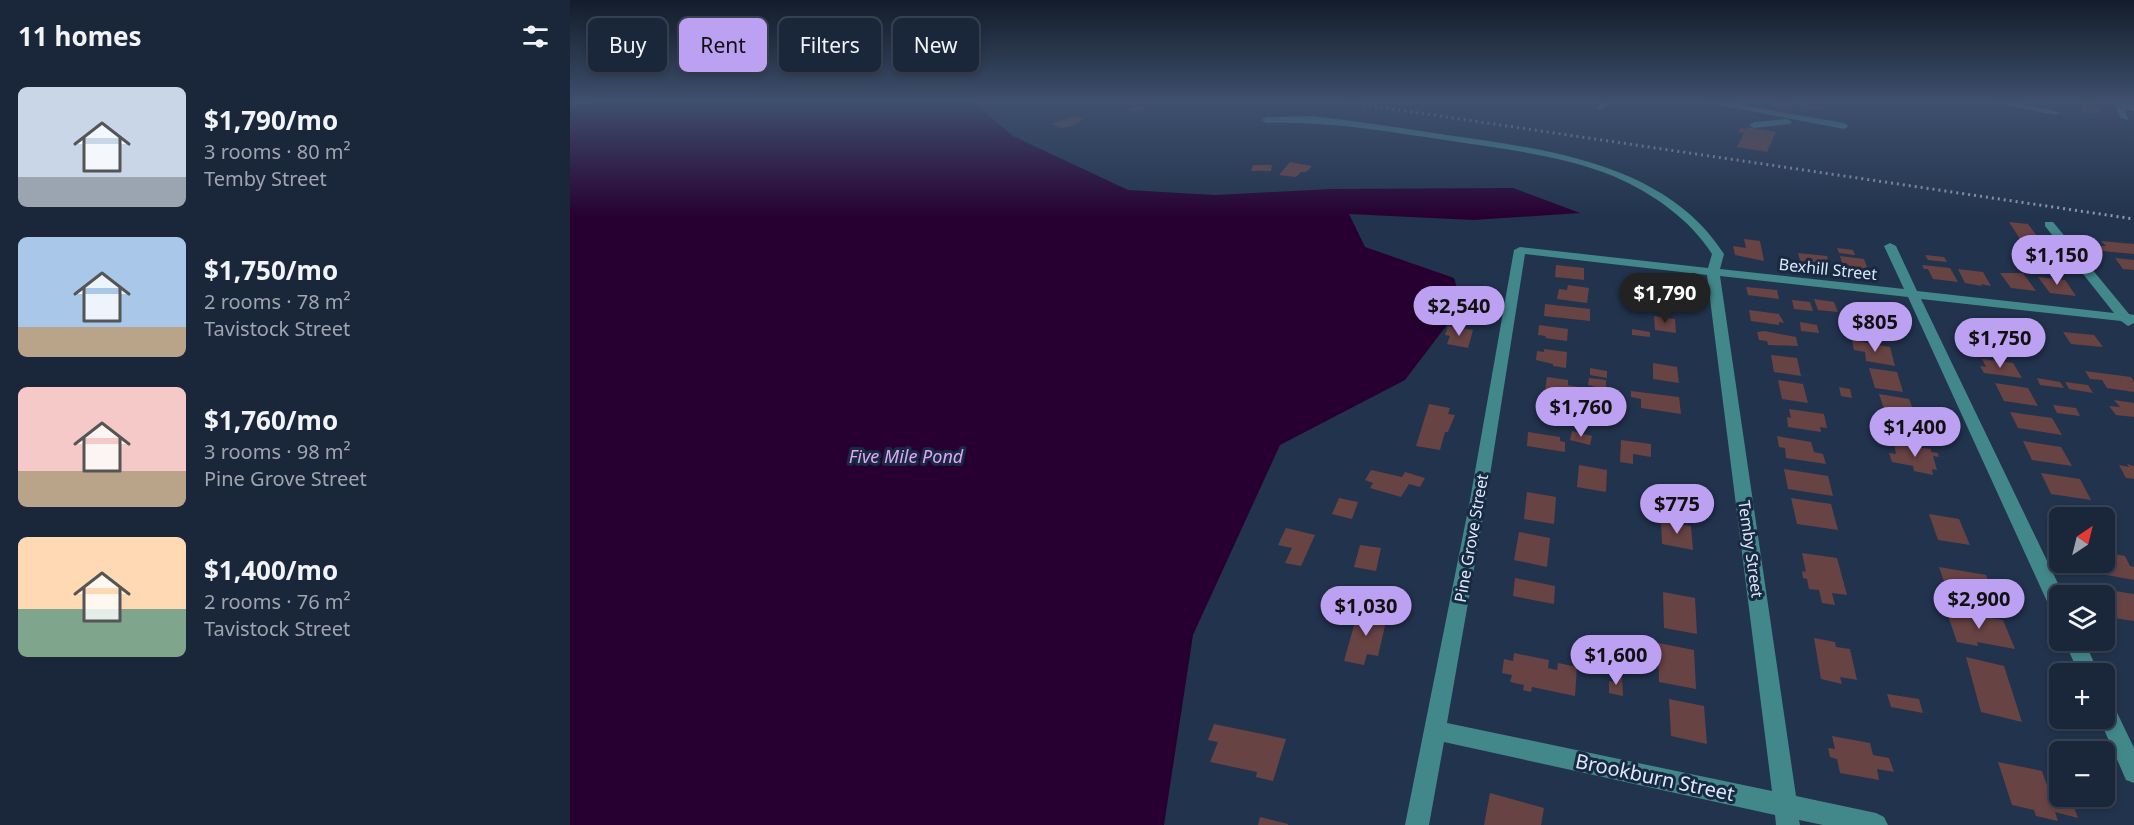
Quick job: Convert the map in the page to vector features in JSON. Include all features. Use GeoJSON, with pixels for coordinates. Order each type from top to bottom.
{"type":"FeatureCollection","features":[{"type":"Feature","properties":{"kind":"street","name":"Temby Street"},"geometry":{"type":"LineString","coordinates":[[1454,140],[1547,154],[1616,174],[1645,188],[1695,223],[1718,254],[1713,273],[1787,815]]}},
{"type":"Feature","properties":{"kind":"street"},"geometry":{"type":"LineString","coordinates":[[2049,224],[2130,319],[2134,329]]}},
{"type":"Feature","properties":{"kind":"street"},"geometry":{"type":"LineString","coordinates":[[1890,246],[2049,585]]}},
{"type":"Feature","properties":{"kind":"street","name":"Bexhill Street"},"geometry":{"type":"LineString","coordinates":[[1520,250],[2130,319]]}},
{"type":"Feature","properties":{"kind":"street","name":"Pine Grove Street"},"geometry":{"type":"LineString","coordinates":[[1417,825],[1478,500],[1520,250]]}},
{"type":"Feature","properties":{"kind":"street"},"geometry":{"type":"LineString","coordinates":[[2114,729],[2134,772]]}},
{"type":"Feature","properties":{"kind":"street","name":"Brookburn Street"},"geometry":{"type":"LineString","coordinates":[[1435,730],[1787,815],[1876,825]]}},
{"type":"Feature","properties":{"kind":"water","name":"Five Mile Pond"},"geometry":{"type":"Polygon","coordinates":[[[570,140],[1020,140],[1128,190],[1215,195],[1331,189],[1513,188],[1580,213],[1473,220],[1349,214],[1365,247],[1454,278],[1462,305],[1405,380],[1280,445],[1193,635],[1164,825],[570,825],[570,140]]]}},
{"type":"Feature","properties":{"kind":"building"},"geometry":{"type":"Polygon","coordinates":[[[1741,140],[1773,140],[1767,152],[1737,147],[1741,140]]]}},
{"type":"Feature","properties":{"kind":"building"},"geometry":{"type":"Polygon","coordinates":[[[1290,162],[1312,166],[1296,177],[1279,175],[1290,162]]]}},
{"type":"Feature","properties":{"kind":"building"},"geometry":{"type":"Polygon","coordinates":[[[1253,165],[1272,165],[1271,171],[1251,171],[1253,165]]]}},
{"type":"Feature","properties":{"kind":"building"},"geometry":{"type":"Polygon","coordinates":[[[2009,222],[2028,224],[2043,244],[2022,242],[2009,222]]]}},
{"type":"Feature","properties":{"kind":"building"},"geometry":{"type":"Polygon","coordinates":[[[1744,239],[1760,241],[1764,261],[1735,255],[1733,246],[1746,248],[1744,239]]]}},
{"type":"Feature","properties":{"kind":"building"},"geometry":{"type":"Polygon","coordinates":[[[2101,241],[2134,244],[2134,254],[2102,251],[2097,246],[2106,246],[2101,241]]]}},
{"type":"Feature","properties":{"kind":"building"},"geometry":{"type":"Polygon","coordinates":[[[1837,248],[1853,250],[1855,255],[1839,253],[1837,248]]]}},
{"type":"Feature","properties":{"kind":"building"},"geometry":{"type":"Polygon","coordinates":[[[1798,253],[1827,256],[1830,266],[1801,264],[1798,253]]]}},
{"type":"Feature","properties":{"kind":"building"},"geometry":{"type":"Polygon","coordinates":[[[1925,255],[1944,257],[1947,262],[1928,260],[1925,255]]]}},
{"type":"Feature","properties":{"kind":"building"},"geometry":{"type":"Polygon","coordinates":[[[1840,256],[1864,259],[1869,272],[1844,269],[1840,256]]]}},
{"type":"Feature","properties":{"kind":"building"},"geometry":{"type":"Polygon","coordinates":[[[2115,258],[2134,260],[2134,270],[2123,269],[2115,258]]]}},
{"type":"Feature","properties":{"kind":"building"},"geometry":{"type":"Polygon","coordinates":[[[2014,262],[2050,267],[2055,274],[2019,270],[2014,262]]]}},
{"type":"Feature","properties":{"kind":"building"},"geometry":{"type":"Polygon","coordinates":[[[1556,265],[1584,268],[1584,280],[1555,277],[1556,265]]]}},
{"type":"Feature","properties":{"kind":"building"},"geometry":{"type":"Polygon","coordinates":[[[1922,265],[1950,268],[1958,282],[1933,279],[1928,269],[1924,269],[1922,265]]]}},
{"type":"Feature","properties":{"kind":"building"},"geometry":{"type":"Polygon","coordinates":[[[1958,269],[1983,272],[1991,286],[1965,283],[1958,269]]]}},
{"type":"Feature","properties":{"kind":"building"},"geometry":{"type":"Polygon","coordinates":[[[2000,273],[2023,273],[2036,291],[2011,288],[2000,273]]]}},
{"type":"Feature","properties":{"kind":"building"},"geometry":{"type":"Polygon","coordinates":[[[2038,277],[2065,280],[2076,296],[2050,293],[2038,277]]]}},
{"type":"Feature","properties":{"kind":"building"},"geometry":{"type":"Polygon","coordinates":[[[1642,279],[1672,283],[1672,294],[1641,290],[1642,279]]]}},
{"type":"Feature","properties":{"kind":"building"},"geometry":{"type":"Polygon","coordinates":[[[1568,285],[1589,288],[1587,303],[1557,299],[1559,289],[1567,290],[1568,285]]]}},
{"type":"Feature","properties":{"kind":"building"},"geometry":{"type":"Polygon","coordinates":[[[1746,287],[1777,290],[1779,299],[1748,295],[1746,287]]]}},
{"type":"Feature","properties":{"kind":"building"},"geometry":{"type":"Polygon","coordinates":[[[1656,299],[1670,301],[1671,307],[1656,306],[1656,299]]]}},
{"type":"Feature","properties":{"kind":"building"},"geometry":{"type":"Polygon","coordinates":[[[1814,299],[1834,302],[1838,312],[1818,310],[1814,299]]]}},
{"type":"Feature","properties":{"kind":"building"},"geometry":{"type":"Polygon","coordinates":[[[1792,300],[1810,302],[1813,311],[1794,309],[1792,300]]]}},
{"type":"Feature","properties":{"kind":"building"},"geometry":{"type":"Polygon","coordinates":[[[1545,304],[1590,309],[1590,321],[1544,316],[1545,304]]]}},
{"type":"Feature","properties":{"kind":"building"},"geometry":{"type":"Polygon","coordinates":[[[1749,310],[1779,314],[1784,323],[1779,322],[1779,325],[1751,321],[1749,310]]]}},
{"type":"Feature","properties":{"kind":"building"},"geometry":{"type":"Polygon","coordinates":[[[1856,314],[1879,317],[1887,335],[1863,333],[1856,314]]]}},
{"type":"Feature","properties":{"kind":"building"},"geometry":{"type":"Polygon","coordinates":[[[1654,316],[1675,319],[1676,333],[1655,330],[1654,316]]]}},
{"type":"Feature","properties":{"kind":"building"},"geometry":{"type":"Polygon","coordinates":[[[1800,322],[1817,325],[1819,333],[1801,331],[1800,322]]]}},
{"type":"Feature","properties":{"kind":"building"},"geometry":{"type":"Polygon","coordinates":[[[1539,325],[1568,329],[1567,341],[1538,335],[1539,325]]]}},
{"type":"Feature","properties":{"kind":"building"},"geometry":{"type":"Polygon","coordinates":[[[1448,326],[1473,330],[1468,348],[1447,344],[1450,336],[1445,335],[1448,326]]]}},
{"type":"Feature","properties":{"kind":"building"},"geometry":{"type":"Polygon","coordinates":[[[1632,329],[1650,332],[1650,337],[1632,335],[1632,329]]]}},
{"type":"Feature","properties":{"kind":"building"},"geometry":{"type":"Polygon","coordinates":[[[1764,331],[1796,337],[1798,346],[1768,345],[1767,341],[1759,340],[1757,332],[1764,331]]]}},
{"type":"Feature","properties":{"kind":"building"},"geometry":{"type":"Polygon","coordinates":[[[2063,332],[2094,335],[2103,347],[2071,344],[2063,332]]]}},
{"type":"Feature","properties":{"kind":"building"},"geometry":{"type":"Polygon","coordinates":[[[1971,334],[1995,338],[2004,355],[1980,352],[1971,334]]]}},
{"type":"Feature","properties":{"kind":"building"},"geometry":{"type":"Polygon","coordinates":[[[1852,340],[1890,347],[1895,366],[1866,361],[1865,352],[1854,350],[1852,340]]]}},
{"type":"Feature","properties":{"kind":"building"},"geometry":{"type":"Polygon","coordinates":[[[1544,349],[1567,352],[1566,368],[1536,360],[1537,351],[1544,352],[1544,349]]]}},
{"type":"Feature","properties":{"kind":"building"},"geometry":{"type":"Polygon","coordinates":[[[1771,355],[1797,358],[1801,376],[1774,372],[1771,355]]]}},
{"type":"Feature","properties":{"kind":"building"},"geometry":{"type":"Polygon","coordinates":[[[1982,359],[2013,363],[2022,378],[1984,373],[1980,366],[1986,367],[1982,359]]]}},
{"type":"Feature","properties":{"kind":"building"},"geometry":{"type":"Polygon","coordinates":[[[1653,363],[1677,367],[1679,383],[1653,379],[1653,363]]]}},
{"type":"Feature","properties":{"kind":"building"},"geometry":{"type":"Polygon","coordinates":[[[1590,368],[1607,371],[1607,378],[1590,375],[1590,368]]]}},
{"type":"Feature","properties":{"kind":"building"},"geometry":{"type":"Polygon","coordinates":[[[1869,368],[1897,372],[1903,392],[1875,388],[1869,368]]]}},
{"type":"Feature","properties":{"kind":"building"},"geometry":{"type":"Polygon","coordinates":[[[2085,371],[2131,377],[2134,382],[2134,392],[2107,388],[2102,380],[2090,379],[2085,371]]]}},
{"type":"Feature","properties":{"kind":"building"},"geometry":{"type":"Polygon","coordinates":[[[1547,377],[1568,380],[1568,385],[1584,388],[1583,395],[1567,393],[1566,401],[1544,397],[1547,377]]]}},
{"type":"Feature","properties":{"kind":"building"},"geometry":{"type":"Polygon","coordinates":[[[1589,378],[1606,380],[1606,390],[1588,385],[1589,378]]]}},
{"type":"Feature","properties":{"kind":"building"},"geometry":{"type":"Polygon","coordinates":[[[2037,378],[2060,382],[2064,388],[2040,385],[2037,378]]]}},
{"type":"Feature","properties":{"kind":"building"},"geometry":{"type":"Polygon","coordinates":[[[1778,380],[1803,384],[1808,403],[1782,399],[1778,380]]]}},
{"type":"Feature","properties":{"kind":"building"},"geometry":{"type":"Polygon","coordinates":[[[2065,382],[2088,385],[2093,393],[2069,389],[2065,382]]]}},
{"type":"Feature","properties":{"kind":"building"},"geometry":{"type":"Polygon","coordinates":[[[1995,383],[2028,388],[2038,406],[2004,401],[1995,383]]]}},
{"type":"Feature","properties":{"kind":"building"},"geometry":{"type":"Polygon","coordinates":[[[1839,387],[1850,389],[1852,398],[1841,396],[1839,387]]]}},
{"type":"Feature","properties":{"kind":"building"},"geometry":{"type":"Polygon","coordinates":[[[1631,391],[1679,397],[1681,414],[1641,408],[1641,399],[1631,397],[1631,391]]]}},
{"type":"Feature","properties":{"kind":"building"},"geometry":{"type":"Polygon","coordinates":[[[1879,394],[1909,399],[1918,422],[1887,418],[1879,394]]]}},
{"type":"Feature","properties":{"kind":"building"},"geometry":{"type":"Polygon","coordinates":[[[2114,400],[2134,403],[2134,417],[2116,415],[2109,406],[2120,407],[2114,400]]]}},
{"type":"Feature","properties":{"kind":"building"},"geometry":{"type":"Polygon","coordinates":[[[1429,404],[1450,408],[1448,414],[1455,415],[1448,432],[1445,432],[1440,450],[1416,446],[1429,404]]]}},
{"type":"Feature","properties":{"kind":"building"},"geometry":{"type":"Polygon","coordinates":[[[2053,405],[2076,408],[2080,416],[2057,413],[2053,405]]]}},
{"type":"Feature","properties":{"kind":"building"},"geometry":{"type":"Polygon","coordinates":[[[1789,409],[1824,414],[1827,428],[1820,427],[1821,432],[1788,427],[1787,417],[1791,418],[1789,409]]]}},
{"type":"Feature","properties":{"kind":"building"},"geometry":{"type":"Polygon","coordinates":[[[2010,412],[2052,418],[2062,435],[2018,428],[2010,412]]]}},
{"type":"Feature","properties":{"kind":"building"},"geometry":{"type":"Polygon","coordinates":[[[1572,431],[1592,436],[1590,445],[1570,440],[1572,431]]]}},
{"type":"Feature","properties":{"kind":"building"},"geometry":{"type":"Polygon","coordinates":[[[1528,432],[1560,437],[1560,441],[1565,442],[1565,452],[1527,446],[1528,432]]]}},
{"type":"Feature","properties":{"kind":"building"},"geometry":{"type":"Polygon","coordinates":[[[1777,436],[1811,442],[1814,452],[1823,454],[1826,464],[1786,458],[1785,448],[1779,447],[1777,436]]]}},
{"type":"Feature","properties":{"kind":"building"},"geometry":{"type":"Polygon","coordinates":[[[1621,440],[1651,444],[1651,457],[1633,454],[1633,464],[1620,462],[1621,440]]]}},
{"type":"Feature","properties":{"kind":"building"},"geometry":{"type":"Polygon","coordinates":[[[2023,441],[2061,447],[2072,466],[2032,460],[2023,441]]]}},
{"type":"Feature","properties":{"kind":"building"},"geometry":{"type":"Polygon","coordinates":[[[1894,444],[1931,449],[1931,452],[1938,453],[1939,457],[1933,456],[1937,470],[1932,469],[1933,475],[1914,471],[1913,466],[1892,462],[1889,453],[1896,454],[1894,444]]]}},
{"type":"Feature","properties":{"kind":"building"},"geometry":{"type":"Polygon","coordinates":[[[2127,464],[2134,466],[2134,479],[2126,478],[2119,465],[2129,467],[2127,464]]]}},
{"type":"Feature","properties":{"kind":"building"},"geometry":{"type":"Polygon","coordinates":[[[1579,465],[1607,470],[1606,492],[1577,487],[1579,465]]]}},
{"type":"Feature","properties":{"kind":"building"},"geometry":{"type":"Polygon","coordinates":[[[1784,469],[1828,476],[1833,496],[1788,489],[1784,469]]]}},
{"type":"Feature","properties":{"kind":"building"},"geometry":{"type":"Polygon","coordinates":[[[1371,470],[1402,477],[1405,472],[1425,478],[1420,487],[1409,484],[1401,497],[1370,488],[1373,483],[1365,480],[1371,470]]]}},
{"type":"Feature","properties":{"kind":"building"},"geometry":{"type":"Polygon","coordinates":[[[2041,473],[2080,479],[2091,500],[2051,494],[2041,473]]]}},
{"type":"Feature","properties":{"kind":"building"},"geometry":{"type":"Polygon","coordinates":[[[1527,492],[1556,497],[1554,524],[1524,519],[1527,492]]]}},
{"type":"Feature","properties":{"kind":"building"},"geometry":{"type":"Polygon","coordinates":[[[1339,498],[1358,502],[1352,519],[1332,514],[1339,498]]]}},
{"type":"Feature","properties":{"kind":"building"},"geometry":{"type":"Polygon","coordinates":[[[1791,498],[1831,504],[1838,530],[1797,524],[1791,498]]]}},
{"type":"Feature","properties":{"kind":"building"},"geometry":{"type":"Polygon","coordinates":[[[1929,514],[1959,519],[1970,545],[1938,540],[1929,514]]]}},
{"type":"Feature","properties":{"kind":"building"},"geometry":{"type":"Polygon","coordinates":[[[1661,521],[1691,526],[1693,550],[1662,544],[1661,521]]]}},
{"type":"Feature","properties":{"kind":"building"},"geometry":{"type":"Polygon","coordinates":[[[1286,528],[1315,535],[1301,566],[1285,563],[1292,548],[1278,545],[1286,528]]]}},
{"type":"Feature","properties":{"kind":"building"},"geometry":{"type":"Polygon","coordinates":[[[1519,532],[1550,538],[1547,567],[1514,560],[1519,532]]]}},
{"type":"Feature","properties":{"kind":"building"},"geometry":{"type":"Polygon","coordinates":[[[1360,545],[1381,548],[1376,571],[1354,567],[1360,545]]]}},
{"type":"Feature","properties":{"kind":"building"},"geometry":{"type":"Polygon","coordinates":[[[1802,553],[1837,558],[1847,595],[1832,593],[1835,605],[1822,603],[1819,590],[1809,589],[1807,579],[1803,578],[1802,571],[1806,572],[1802,553]]]}},
{"type":"Feature","properties":{"kind":"building"},"geometry":{"type":"Polygon","coordinates":[[[2115,554],[2125,556],[2130,566],[2134,567],[2134,580],[2096,573],[2115,573],[2115,554]]]}},
{"type":"Feature","properties":{"kind":"building"},"geometry":{"type":"Polygon","coordinates":[[[1939,567],[1986,575],[1997,602],[1948,593],[1939,567]]]}},
{"type":"Feature","properties":{"kind":"building"},"geometry":{"type":"Polygon","coordinates":[[[1515,578],[1555,586],[1554,604],[1513,596],[1515,578]]]}},
{"type":"Feature","properties":{"kind":"building"},"geometry":{"type":"Polygon","coordinates":[[[2115,591],[2134,594],[2134,621],[2115,618],[2115,591]]]}},
{"type":"Feature","properties":{"kind":"building"},"geometry":{"type":"Polygon","coordinates":[[[1663,592],[1695,598],[1697,634],[1664,628],[1663,592]]]}},
{"type":"Feature","properties":{"kind":"building"},"geometry":{"type":"Polygon","coordinates":[[[1946,610],[2003,620],[2015,649],[1977,642],[1978,646],[1957,642],[1946,610]]]}},
{"type":"Feature","properties":{"kind":"building"},"geometry":{"type":"Polygon","coordinates":[[[1358,611],[1387,617],[1378,656],[1367,654],[1364,665],[1344,661],[1358,611]]]}},
{"type":"Feature","properties":{"kind":"building"},"geometry":{"type":"Polygon","coordinates":[[[1814,638],[1835,642],[1836,647],[1850,649],[1857,680],[1840,677],[1842,684],[1821,679],[1814,638]]]}},
{"type":"Feature","properties":{"kind":"building"},"geometry":{"type":"Polygon","coordinates":[[[1658,643],[1694,650],[1696,689],[1659,682],[1658,643]]]}},
{"type":"Feature","properties":{"kind":"building"},"geometry":{"type":"Polygon","coordinates":[[[1514,653],[1549,660],[1548,668],[1557,670],[1558,663],[1577,667],[1575,696],[1532,687],[1531,692],[1523,690],[1524,685],[1510,682],[1512,675],[1502,673],[1504,659],[1513,661],[1514,653]]]}},
{"type":"Feature","properties":{"kind":"building"},"geometry":{"type":"Polygon","coordinates":[[[1966,657],[2004,666],[2022,722],[1981,712],[1966,657]]]}},
{"type":"Feature","properties":{"kind":"building"},"geometry":{"type":"Polygon","coordinates":[[[1613,675],[1622,676],[1623,696],[1609,693],[1609,681],[1613,682],[1613,675]]]}},
{"type":"Feature","properties":{"kind":"building"},"geometry":{"type":"Polygon","coordinates":[[[1887,694],[1919,699],[1923,713],[1891,707],[1887,694]]]}},
{"type":"Feature","properties":{"kind":"building"},"geometry":{"type":"Polygon","coordinates":[[[1669,699],[1704,706],[1707,744],[1671,736],[1669,699]]]}},
{"type":"Feature","properties":{"kind":"building"},"geometry":{"type":"Polygon","coordinates":[[[1214,724],[1286,739],[1273,781],[1256,777],[1257,772],[1210,762],[1218,742],[1208,740],[1214,724]]]}},
{"type":"Feature","properties":{"kind":"building"},"geometry":{"type":"Polygon","coordinates":[[[1832,736],[1870,743],[1873,755],[1889,758],[1894,772],[1877,769],[1879,780],[1840,773],[1837,759],[1830,757],[1828,748],[1835,749],[1832,736]]]}},
{"type":"Feature","properties":{"kind":"building"},"geometry":{"type":"Polygon","coordinates":[[[1998,762],[2042,771],[2049,791],[2049,807],[2074,807],[2078,818],[2055,812],[2058,821],[2036,816],[2034,810],[2012,805],[1998,762]]]}},
{"type":"Feature","properties":{"kind":"building"},"geometry":{"type":"Polygon","coordinates":[[[1490,793],[1544,808],[1541,825],[1484,825],[1490,793]]]}},
{"type":"Feature","properties":{"kind":"building"},"geometry":{"type":"Polygon","coordinates":[[[1260,817],[1288,824],[1288,825],[1258,825],[1260,817]]]}},
{"type":"Feature","properties":{"kind":"railway"},"geometry":{"type":"LineString","coordinates":[[1598,140],[2134,219]]}}]}
